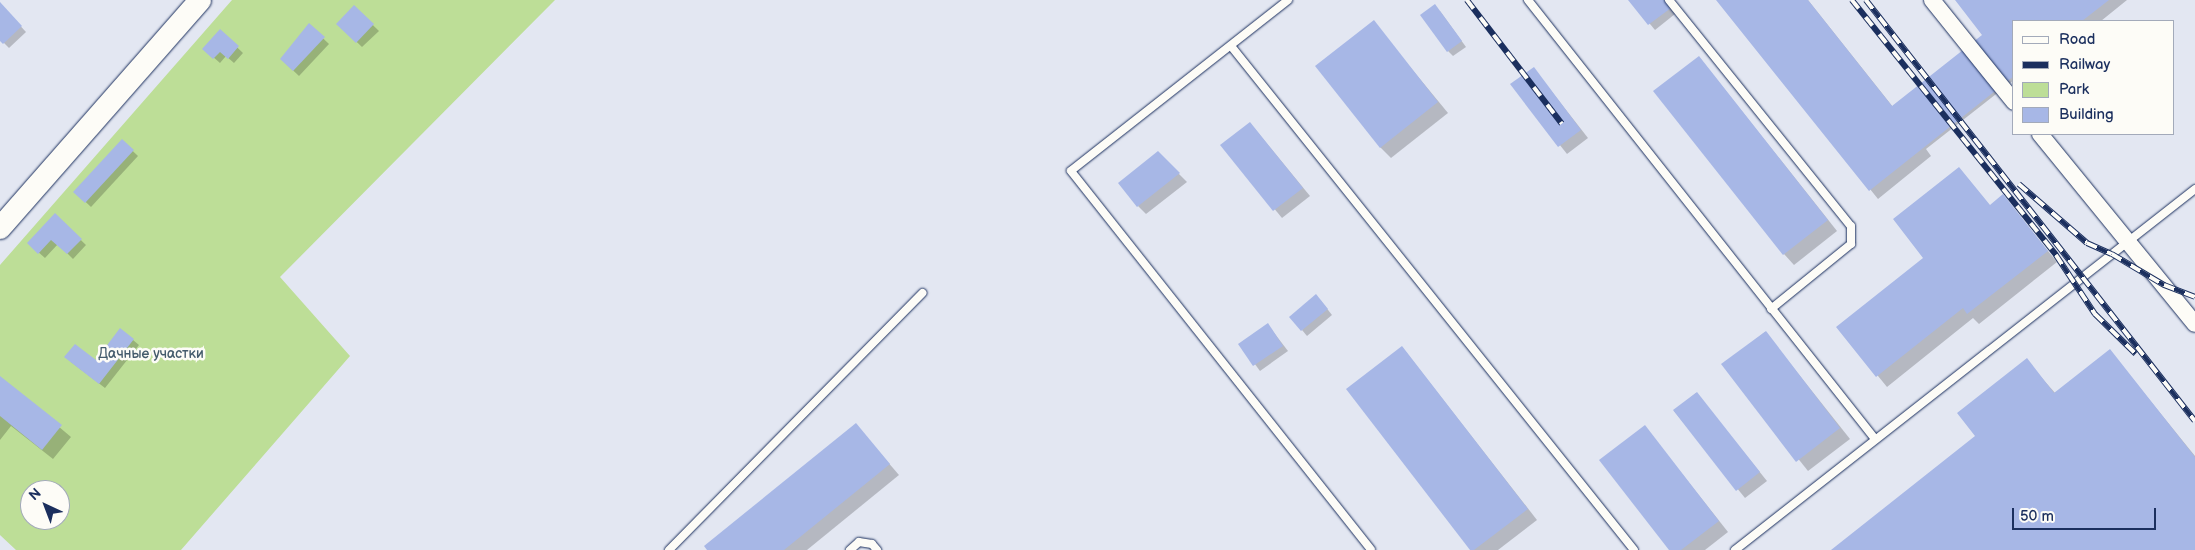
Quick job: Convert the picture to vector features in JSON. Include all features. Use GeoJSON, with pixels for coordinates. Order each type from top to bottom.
{"type":"FeatureCollection","features":[{"type":"Feature","properties":{"kind":"main road"},"geometry":{"type":"LineString","coordinates":[[0,228],[200,0]]}},
{"type":"Feature","properties":{"kind":"street"},"geometry":{"type":"LineString","coordinates":[[1932,0],[2012,100]]}},
{"type":"Feature","properties":{"kind":"street"},"geometry":{"type":"LineString","coordinates":[[2041,135],[2195,324]]}},
{"type":"Feature","properties":{"kind":"lane"},"geometry":{"type":"LineString","coordinates":[[1288,0],[1071,172],[1371,550]]}},
{"type":"Feature","properties":{"kind":"lane"},"geometry":{"type":"LineString","coordinates":[[1528,0],[1875,439]]}},
{"type":"Feature","properties":{"kind":"lane"},"geometry":{"type":"LineString","coordinates":[[1669,0],[1851,226],[1851,244],[1771,309]]}},
{"type":"Feature","properties":{"kind":"lane"},"geometry":{"type":"LineString","coordinates":[[1231,46],[1634,550]]}},
{"type":"Feature","properties":{"kind":"lane"},"geometry":{"type":"LineString","coordinates":[[1735,550],[2195,189]]}},
{"type":"Feature","properties":{"kind":"lane"},"geometry":{"type":"LineString","coordinates":[[669,550],[922,293]]}},
{"type":"Feature","properties":{"kind":"lane"},"geometry":{"type":"LineString","coordinates":[[850,550],[859,542],[872,544],[877,550]]}},
{"type":"Feature","properties":{"kind":"green space","name":"Дачные участки"},"geometry":{"type":"Polygon","coordinates":[[[232,0],[555,0],[280,277],[350,356],[181,550],[16,550],[0,535],[0,265],[232,0]]]}},
{"type":"Feature","properties":{"kind":"building"},"geometry":{"type":"Polygon","coordinates":[[[1628,0],[1664,0],[1671,8],[1648,25],[1628,0]]]}},
{"type":"Feature","properties":{"kind":"building"},"geometry":{"type":"Polygon","coordinates":[[[1716,0],[1808,0],[1892,106],[1982,35],[1955,0],[2109,0],[2083,20],[2012,20],[2012,78],[1869,191],[1716,0]]]}},
{"type":"Feature","properties":{"kind":"building"},"geometry":{"type":"Polygon","coordinates":[[[0,2],[22,26],[3,44],[0,41],[0,2]]]}},
{"type":"Feature","properties":{"kind":"building"},"geometry":{"type":"Polygon","coordinates":[[[1435,4],[1462,41],[1447,52],[1420,15],[1435,4]]]}},
{"type":"Feature","properties":{"kind":"building"},"geometry":{"type":"Polygon","coordinates":[[[354,5],[374,24],[356,43],[336,24],[354,5]]]}},
{"type":"Feature","properties":{"kind":"building"},"geometry":{"type":"Polygon","coordinates":[[[1374,20],[1438,102],[1380,148],[1315,66],[1374,20]]]}},
{"type":"Feature","properties":{"kind":"building"},"geometry":{"type":"Polygon","coordinates":[[[309,23],[325,37],[293,71],[280,59],[309,23]]]}},
{"type":"Feature","properties":{"kind":"building"},"geometry":{"type":"Polygon","coordinates":[[[220,29],[239,46],[228,59],[220,52],[213,59],[202,49],[220,29]]]}},
{"type":"Feature","properties":{"kind":"building"},"geometry":{"type":"Polygon","coordinates":[[[1699,56],[1828,220],[1783,255],[1653,91],[1699,56]]]}},
{"type":"Feature","properties":{"kind":"building"},"geometry":{"type":"Polygon","coordinates":[[[1534,67],[1581,130],[1558,147],[1510,84],[1534,67]]]}},
{"type":"Feature","properties":{"kind":"building"},"geometry":{"type":"Polygon","coordinates":[[[1250,122],[1303,188],[1273,211],[1220,145],[1250,122]]]}},
{"type":"Feature","properties":{"kind":"building"},"geometry":{"type":"Polygon","coordinates":[[[122,139],[134,150],[85,203],[73,192],[122,139]]]}},
{"type":"Feature","properties":{"kind":"building"},"geometry":{"type":"Polygon","coordinates":[[[1158,151],[1180,173],[1137,207],[1118,183],[1158,151]]]}},
{"type":"Feature","properties":{"kind":"building"},"geometry":{"type":"Polygon","coordinates":[[[1959,167],[1990,205],[2003,194],[2048,251],[1967,314],[1963,308],[1876,377],[1836,327],[1923,258],[1893,219],[1959,167]]]}},
{"type":"Feature","properties":{"kind":"building"},"geometry":{"type":"Polygon","coordinates":[[[55,213],[82,239],[67,254],[51,240],[38,254],[27,243],[55,213]]]}},
{"type":"Feature","properties":{"kind":"building"},"geometry":{"type":"Polygon","coordinates":[[[1316,294],[1328,309],[1301,331],[1289,317],[1316,294]]]}},
{"type":"Feature","properties":{"kind":"building"},"geometry":{"type":"Polygon","coordinates":[[[1268,323],[1283,346],[1253,366],[1238,344],[1268,323]]]}},
{"type":"Feature","properties":{"kind":"building"},"geometry":{"type":"Polygon","coordinates":[[[120,328],[134,339],[99,384],[64,357],[75,344],[96,360],[120,328]]]}},
{"type":"Feature","properties":{"kind":"building"},"geometry":{"type":"Polygon","coordinates":[[[1766,331],[1840,428],[1796,462],[1721,364],[1766,331]]]}},
{"type":"Feature","properties":{"kind":"building"},"geometry":{"type":"Polygon","coordinates":[[[1402,346],[1528,509],[1474,550],[1470,550],[1346,389],[1402,346]]]}},
{"type":"Feature","properties":{"kind":"building"},"geometry":{"type":"Polygon","coordinates":[[[2110,349],[2195,457],[2195,550],[1831,550],[1975,436],[1957,413],[2027,358],[2054,393],[2110,349]]]}},
{"type":"Feature","properties":{"kind":"building"},"geometry":{"type":"Polygon","coordinates":[[[0,376],[62,425],[42,450],[0,416],[0,376]]]}},
{"type":"Feature","properties":{"kind":"building"},"geometry":{"type":"Polygon","coordinates":[[[1697,392],[1760,472],[1736,491],[1673,410],[1697,392]]]}},
{"type":"Feature","properties":{"kind":"building"},"geometry":{"type":"Polygon","coordinates":[[[856,423],[890,464],[784,550],[707,550],[704,546],[856,423]]]}},
{"type":"Feature","properties":{"kind":"building"},"geometry":{"type":"Polygon","coordinates":[[[1645,425],[1719,521],[1681,550],[1669,550],[1599,460],[1645,425]]]}},
{"type":"Feature","properties":{"kind":"railway"},"geometry":{"type":"LineString","coordinates":[[1467,0],[1562,124]]}},
{"type":"Feature","properties":{"kind":"railway"},"geometry":{"type":"LineString","coordinates":[[1852,0],[2056,255],[2095,314],[2136,354]]}},
{"type":"Feature","properties":{"kind":"railway"},"geometry":{"type":"LineString","coordinates":[[1866,0],[2195,421]]}},
{"type":"Feature","properties":{"kind":"railway"},"geometry":{"type":"LineString","coordinates":[[2019,184],[2087,243],[2112,254],[2164,285],[2195,297]]}}]}
